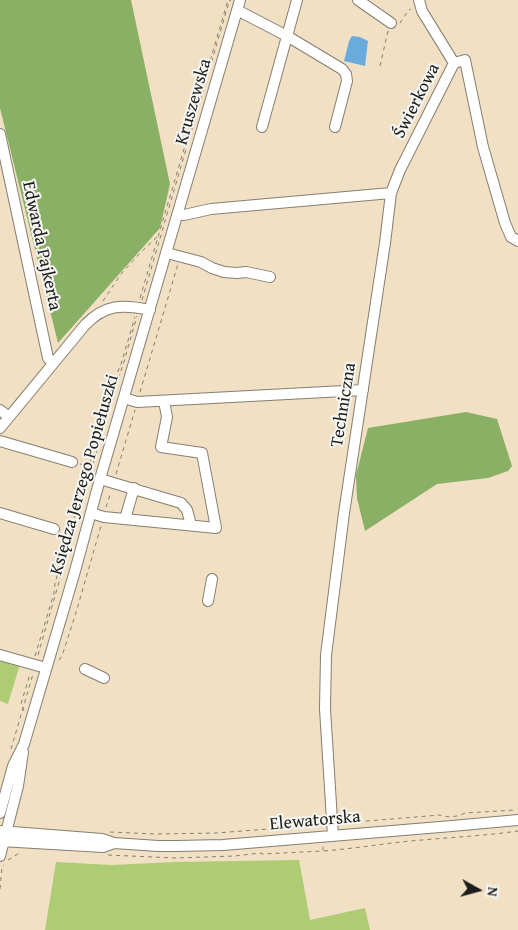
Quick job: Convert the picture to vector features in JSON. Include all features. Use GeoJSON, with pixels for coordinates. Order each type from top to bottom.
{"type":"FeatureCollection","features":[{"type":"Feature","properties":{"kind":"street"},"geometry":{"type":"LineString","coordinates":[[262,127],[297,0]]}},
{"type":"Feature","properties":{"kind":"street"},"geometry":{"type":"LineString","coordinates":[[358,0],[390,23]]}},
{"type":"Feature","properties":{"kind":"street","name":"Świerkowa"},"geometry":{"type":"LineString","coordinates":[[391,193],[400,170],[454,63],[422,11],[419,0]]}},
{"type":"Feature","properties":{"kind":"street"},"geometry":{"type":"LineString","coordinates":[[239,5],[342,69],[346,74],[347,81],[335,127]]}},
{"type":"Feature","properties":{"kind":"street","name":"Kruszewska"},"geometry":{"type":"LineString","coordinates":[[178,214],[239,5]]}},
{"type":"Feature","properties":{"kind":"street"},"geometry":{"type":"LineString","coordinates":[[454,63],[464,60],[483,147],[511,237],[518,241]]}},
{"type":"Feature","properties":{"kind":"street","name":"Edwarda Pajkerta"},"geometry":{"type":"LineString","coordinates":[[0,134],[48,358],[53,363]]}},
{"type":"Feature","properties":{"kind":"street"},"geometry":{"type":"LineString","coordinates":[[178,214],[184,215],[211,209],[391,193]]}},
{"type":"Feature","properties":{"kind":"street","name":"Techniczna"},"geometry":{"type":"LineString","coordinates":[[333,836],[325,709],[326,655],[344,513],[391,193]]}},
{"type":"Feature","properties":{"kind":"street","name":"Księdza Jerzego Popiełuszki"},"geometry":{"type":"LineString","coordinates":[[0,856],[2,836],[18,786],[38,666],[75,571],[124,398],[142,308],[166,252],[164,236],[178,214]]}},
{"type":"Feature","properties":{"kind":"street"},"geometry":{"type":"LineString","coordinates":[[166,252],[200,262],[224,272],[237,274],[246,272],[270,277]]}},
{"type":"Feature","properties":{"kind":"street"},"geometry":{"type":"LineString","coordinates":[[0,428],[84,325],[104,311],[117,307],[131,306],[142,308]]}},
{"type":"Feature","properties":{"kind":"street"},"geometry":{"type":"LineString","coordinates":[[124,398],[137,402],[363,390]]}},
{"type":"Feature","properties":{"kind":"street"},"geometry":{"type":"LineString","coordinates":[[91,513],[104,517],[216,528],[202,453],[161,448],[167,418],[164,401]]}},
{"type":"Feature","properties":{"kind":"street"},"geometry":{"type":"LineString","coordinates":[[0,410],[8,417]]}},
{"type":"Feature","properties":{"kind":"street"},"geometry":{"type":"LineString","coordinates":[[0,441],[72,462]]}},
{"type":"Feature","properties":{"kind":"street"},"geometry":{"type":"LineString","coordinates":[[100,479],[181,503],[187,510],[191,525]]}},
{"type":"Feature","properties":{"kind":"street"},"geometry":{"type":"LineString","coordinates":[[125,519],[134,488]]}},
{"type":"Feature","properties":{"kind":"street"},"geometry":{"type":"LineString","coordinates":[[0,513],[54,529]]}},
{"type":"Feature","properties":{"kind":"street"},"geometry":{"type":"LineString","coordinates":[[208,601],[212,578]]}},
{"type":"Feature","properties":{"kind":"street"},"geometry":{"type":"LineString","coordinates":[[0,655],[38,666]]}},
{"type":"Feature","properties":{"kind":"street"},"geometry":{"type":"LineString","coordinates":[[85,669],[104,678]]}},
{"type":"Feature","properties":{"kind":"street","name":"Księdza Jerzego Popiełuszki"},"geometry":{"type":"LineString","coordinates":[[0,813],[13,766],[24,744]]}},
{"type":"Feature","properties":{"kind":"street","name":"Elewatorska"},"geometry":{"type":"LineString","coordinates":[[2,836],[103,847],[114,843],[177,846],[223,845],[461,826],[516,815]]}},
{"type":"Feature","properties":{"kind":"path"},"geometry":{"type":"LineString","coordinates":[[11,748],[38,666],[91,467],[164,236],[229,0]]}},
{"type":"Feature","properties":{"kind":"path"},"geometry":{"type":"LineString","coordinates":[[103,302],[122,274],[140,253],[164,236]]}},
{"type":"Feature","properties":{"kind":"path"},"geometry":{"type":"LineString","coordinates":[[72,462],[91,467]]}},
{"type":"Feature","properties":{"kind":"path"},"geometry":{"type":"LineString","coordinates":[[23,707],[26,715]]}},
{"type":"Feature","properties":{"kind":"path"},"geometry":{"type":"LineString","coordinates":[[516,815],[518,810]]}},
{"type":"Feature","properties":{"kind":"path"},"geometry":{"type":"LineString","coordinates":[[107,832],[157,834],[216,833],[321,825]]}},
{"type":"Feature","properties":{"kind":"path"},"geometry":{"type":"LineString","coordinates":[[323,851],[392,843],[476,837],[518,831]]}},
{"type":"Feature","properties":{"kind":"path"},"geometry":{"type":"LineString","coordinates":[[0,888],[2,867],[6,862],[21,853],[23,849]]}},
{"type":"Feature","properties":{"kind":"green space"},"geometry":{"type":"Polygon","coordinates":[[[0,0],[131,0],[170,184],[160,228],[58,343],[0,108],[0,0]]]}},
{"type":"Feature","properties":{"kind":"green space"},"geometry":{"type":"Polygon","coordinates":[[[466,412],[497,419],[512,466],[508,471],[488,478],[437,484],[365,531],[357,498],[356,475],[368,428],[466,412]]]}},
{"type":"Feature","properties":{"kind":"green space"},"geometry":{"type":"Polygon","coordinates":[[[0,658],[20,664],[8,704],[0,701],[0,658]]]}},
{"type":"Feature","properties":{"kind":"green space"},"geometry":{"type":"Polygon","coordinates":[[[299,860],[310,920],[365,908],[370,930],[45,930],[56,862],[112,865],[299,860]]]}},
{"type":"Feature","properties":{"kind":"water"},"geometry":{"type":"Polygon","coordinates":[[[352,36],[368,41],[365,66],[344,61],[352,36]]]}}]}
